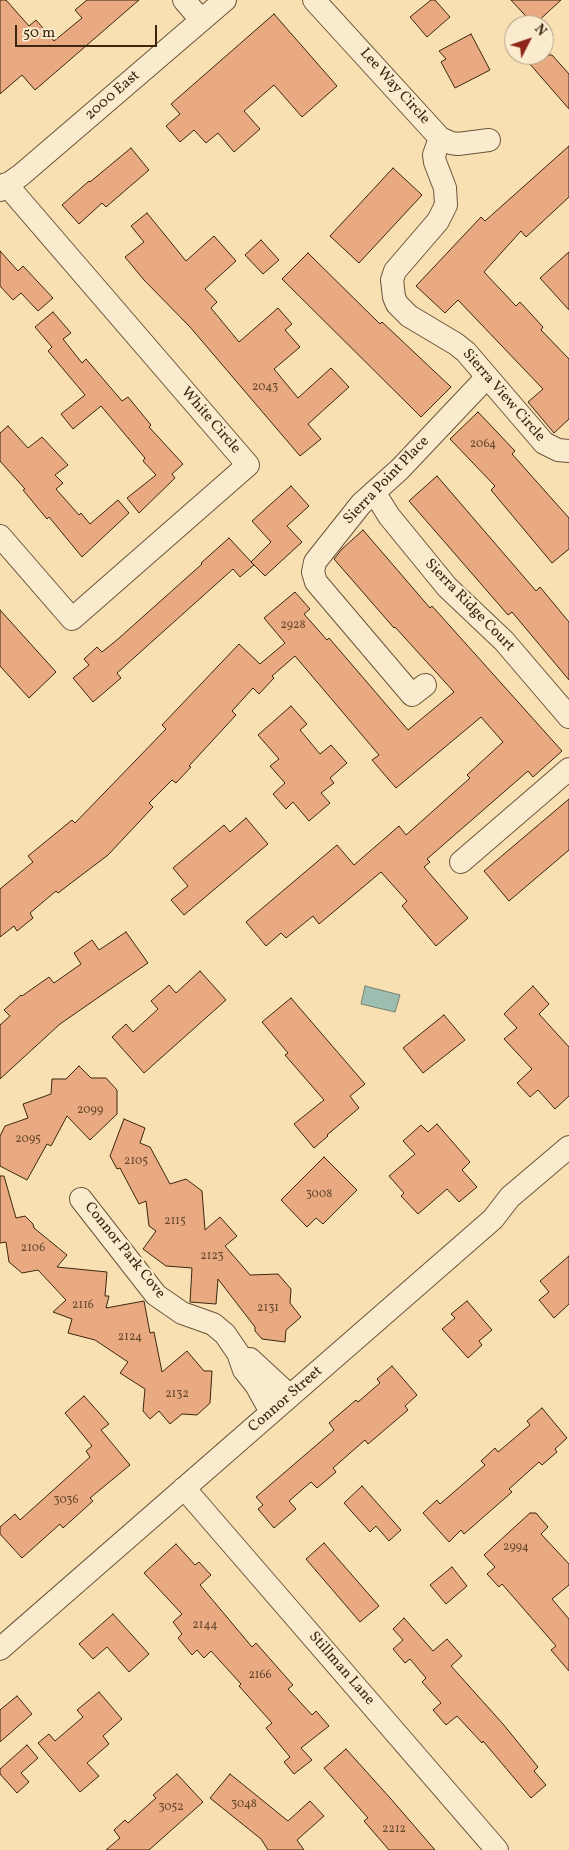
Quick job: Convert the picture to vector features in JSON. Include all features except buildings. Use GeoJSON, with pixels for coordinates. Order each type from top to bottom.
{"type":"FeatureCollection","features":[{"type":"Feature","properties":{"kind":"street"},"geometry":{"type":"LineString","coordinates":[[184,0],[201,20]]}},
{"type":"Feature","properties":{"kind":"street","name":"2000 East"},"geometry":{"type":"LineString","coordinates":[[3,187],[21,175],[225,0]]}},
{"type":"Feature","properties":{"kind":"street","name":"Lee Way Circle"},"geometry":{"type":"LineString","coordinates":[[314,0],[440,138],[458,144],[489,140]]}},
{"type":"Feature","properties":{"kind":"street","name":"Sierra View Circle"},"geometry":{"type":"LineString","coordinates":[[440,138],[434,155],[445,188],[446,205],[438,221],[395,272],[392,280],[392,289],[397,304],[403,310],[461,348],[544,443],[558,450],[569,451]]}},
{"type":"Feature","properties":{"kind":"street","name":"White Circle"},"geometry":{"type":"LineString","coordinates":[[0,536],[72,619],[248,464],[3,187]]}},
{"type":"Feature","properties":{"kind":"street","name":"Sierra Point Place"},"geometry":{"type":"LineString","coordinates":[[424,685],[412,695],[316,582],[313,572],[315,562],[362,504],[400,469],[487,377]]}},
{"type":"Feature","properties":{"kind":"street","name":"Sierra Ridge Court"},"geometry":{"type":"LineString","coordinates":[[374,492],[389,516],[447,587],[504,641],[569,717]]}},
{"type":"Feature","properties":{"kind":"street"},"geometry":{"type":"LineString","coordinates":[[461,862],[569,769]]}},
{"type":"Feature","properties":{"kind":"street","name":"Connor Street"},"geometry":{"type":"LineString","coordinates":[[4,1639],[290,1396],[493,1219],[510,1197],[569,1147]]}},
{"type":"Feature","properties":{"kind":"street","name":"Connor Park Cove"},"geometry":{"type":"LineString","coordinates":[[81,1199],[156,1295],[182,1313],[213,1324],[225,1334],[238,1353],[244,1370],[256,1385],[271,1412]]}},
{"type":"Feature","properties":{"kind":"street","name":"Connor Park Cove"},"geometry":{"type":"LineString","coordinates":[[238,1353],[254,1362],[266,1376],[290,1396]]}},
{"type":"Feature","properties":{"kind":"street","name":"Stillman Lane"},"geometry":{"type":"LineString","coordinates":[[184,1488],[497,1850]]}},
{"type":"Feature","properties":{"kind":"shaded area"},"geometry":{"type":"Polygon","coordinates":[[[365,986],[400,995],[395,1012],[361,1004],[365,986]]]}}]}
